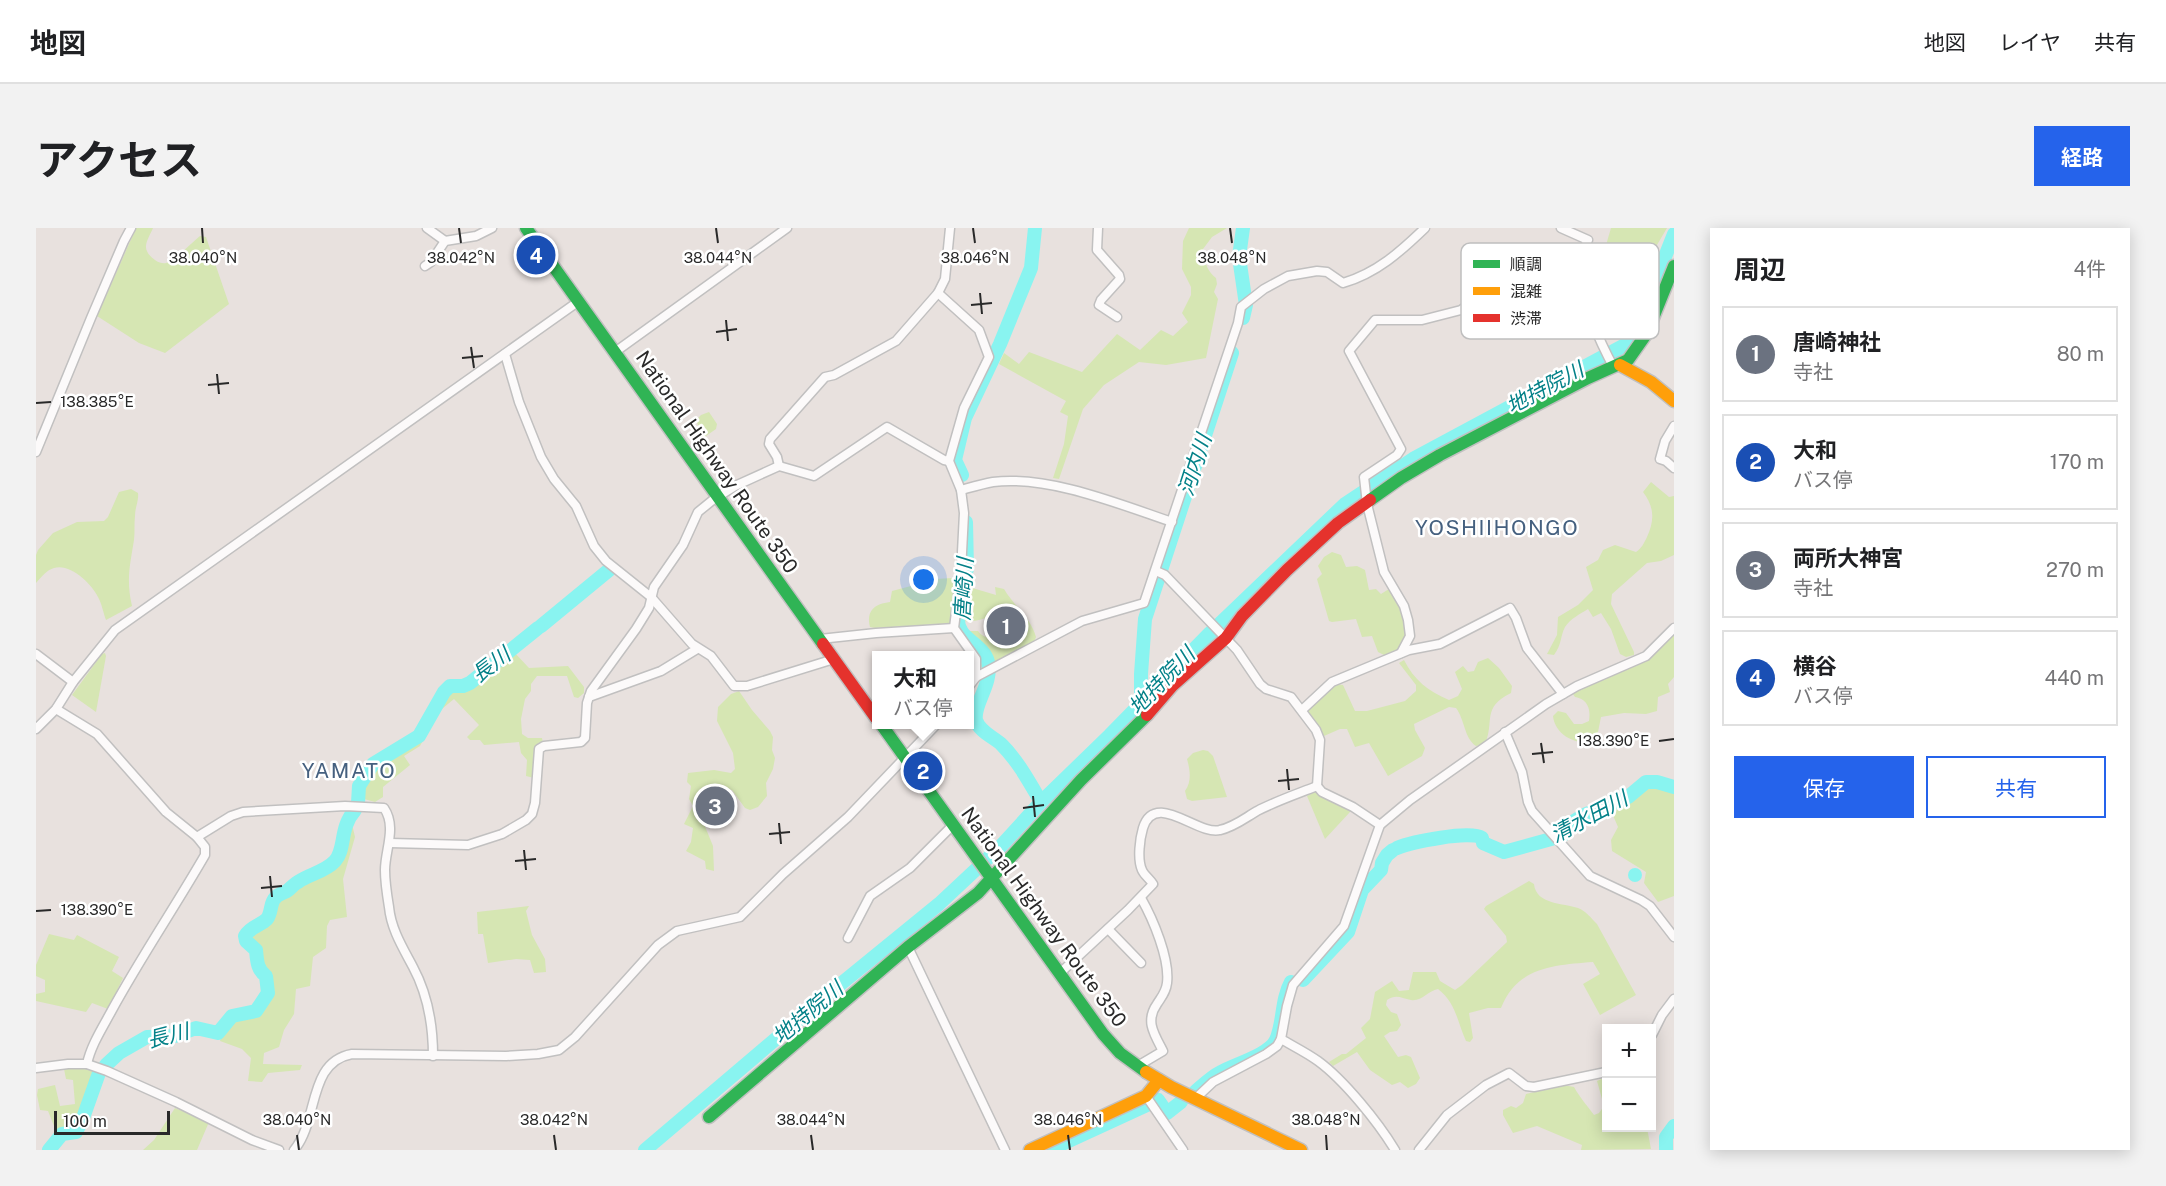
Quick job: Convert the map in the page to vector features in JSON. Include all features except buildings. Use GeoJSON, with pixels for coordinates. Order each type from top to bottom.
{"type":"FeatureCollection","features":[{"type":"Feature","properties":{"kind":"main road","name":"National Highway Route 350"},"geometry":{"type":"LineString","coordinates":[[526,228],[872,712]]}},
{"type":"Feature","properties":{"kind":"main road"},"geometry":{"type":"LineString","coordinates":[[1659,302],[1674,266]]}},
{"type":"Feature","properties":{"kind":"main road"},"geometry":{"type":"LineString","coordinates":[[709,1117],[908,946],[978,893],[1081,780],[1148,714],[1172,686],[1295,562],[1338,523],[1401,478],[1440,455],[1615,365],[1634,353],[1644,339]]}},
{"type":"Feature","properties":{"kind":"main road"},"geometry":{"type":"LineString","coordinates":[[1615,365],[1651,382],[1674,401]]}},
{"type":"Feature","properties":{"kind":"main road","name":"National Highway Route 350"},"geometry":{"type":"LineString","coordinates":[[885,729],[1059,974],[1103,1034],[1120,1053],[1159,1080],[1301,1150]]}},
{"type":"Feature","properties":{"kind":"main road"},"geometry":{"type":"LineString","coordinates":[[1030,1150],[1149,1101],[1159,1080]]}},
{"type":"Feature","properties":{"kind":"street"},"geometry":{"type":"LineString","coordinates":[[36,452],[95,307],[131,228]]}},
{"type":"Feature","properties":{"kind":"street"},"geometry":{"type":"LineString","coordinates":[[427,228],[445,241],[476,236],[492,228]]}},
{"type":"Feature","properties":{"kind":"street"},"geometry":{"type":"LineString","coordinates":[[615,352],[787,228]]}},
{"type":"Feature","properties":{"kind":"street"},"geometry":{"type":"LineString","coordinates":[[779,466],[777,457],[769,444],[770,439],[809,394],[825,377],[834,375],[896,341],[938,293],[945,279],[950,228]]}},
{"type":"Feature","properties":{"kind":"street"},"geometry":{"type":"LineString","coordinates":[[1098,228],[1097,250],[1120,279],[1099,305],[1117,317]]}},
{"type":"Feature","properties":{"kind":"street"},"geometry":{"type":"LineString","coordinates":[[974,679],[1082,621],[1144,603],[1245,304],[1276,280],[1288,276],[1317,271],[1327,272],[1343,283],[1362,277],[1387,263],[1425,228]]}},
{"type":"Feature","properties":{"kind":"street"},"geometry":{"type":"LineString","coordinates":[[1561,228],[1570,234],[1588,240],[1587,243]]}},
{"type":"Feature","properties":{"kind":"street"},"geometry":{"type":"LineString","coordinates":[[425,266],[445,241]]}},
{"type":"Feature","properties":{"kind":"street"},"geometry":{"type":"LineString","coordinates":[[938,293],[979,330],[989,357],[964,408],[949,461]]}},
{"type":"Feature","properties":{"kind":"street"},"geometry":{"type":"LineString","coordinates":[[36,729],[56,710],[73,682],[116,630],[579,301]]}},
{"type":"Feature","properties":{"kind":"street"},"geometry":{"type":"LineString","coordinates":[[1401,653],[1410,636],[1408,620],[1404,606],[1384,572],[1367,504],[1364,477],[1397,455],[1401,449],[1349,351],[1375,320],[1422,320],[1461,310]]}},
{"type":"Feature","properties":{"kind":"street"},"geometry":{"type":"LineString","coordinates":[[1600,339],[1604,350],[1615,365]]}},
{"type":"Feature","properties":{"kind":"street"},"geometry":{"type":"LineString","coordinates":[[505,354],[519,402],[541,457],[576,506],[594,546],[606,561],[651,597],[697,649],[711,656],[734,686],[740,687],[834,659]]}},
{"type":"Feature","properties":{"kind":"street"},"geometry":{"type":"LineString","coordinates":[[1674,426],[1665,441],[1659,459],[1674,468]]}},
{"type":"Feature","properties":{"kind":"street"},"geometry":{"type":"LineString","coordinates":[[390,843],[468,845],[502,834],[526,820],[532,814],[539,749],[544,746],[581,742],[585,738],[589,697],[649,608],[654,587],[683,545],[698,512],[718,496],[779,466],[814,476],[887,427],[949,461],[956,472],[961,490],[963,544],[954,628],[970,651]]}},
{"type":"Feature","properties":{"kind":"street"},"geometry":{"type":"LineString","coordinates":[[961,490],[993,482],[1061,487],[1172,522]]}},
{"type":"Feature","properties":{"kind":"street"},"geometry":{"type":"LineString","coordinates":[[1156,571],[1165,575],[1224,635],[1245,659],[1260,684],[1266,689],[1291,698],[1302,710],[1317,730],[1320,740],[1317,786],[1322,792],[1353,807],[1380,825]]}},
{"type":"Feature","properties":{"kind":"street"},"geometry":{"type":"LineString","coordinates":[[1302,710],[1332,682],[1401,653],[1440,644],[1510,608],[1527,648],[1563,694]]}},
{"type":"Feature","properties":{"kind":"street"},"geometry":{"type":"LineString","coordinates":[[820,639],[954,628]]}},
{"type":"Feature","properties":{"kind":"street"},"geometry":{"type":"LineString","coordinates":[[1196,1098],[1213,1082],[1277,1046],[1281,1039],[1293,985],[1344,926],[1380,825],[1410,800],[1505,732],[1563,694],[1646,656],[1674,628]]}},
{"type":"Feature","properties":{"kind":"street"},"geometry":{"type":"LineString","coordinates":[[589,697],[661,671],[697,649]]}},
{"type":"Feature","properties":{"kind":"street"},"geometry":{"type":"LineString","coordinates":[[36,654],[73,682]]}},
{"type":"Feature","properties":{"kind":"street"},"geometry":{"type":"LineString","coordinates":[[974,656],[976,677]]}},
{"type":"Feature","properties":{"kind":"street"},"geometry":{"type":"LineString","coordinates":[[56,710],[97,734],[166,812],[197,837],[205,847],[205,855],[125,987],[87,1064]]}},
{"type":"Feature","properties":{"kind":"street"},"geometry":{"type":"LineString","coordinates":[[294,1150],[304,1135],[320,1078],[338,1058],[352,1054],[506,1056],[559,1050],[575,1036],[658,945],[677,931],[740,917],[783,874],[848,817],[932,729]]}},
{"type":"Feature","properties":{"kind":"street"},"geometry":{"type":"LineString","coordinates":[[1505,732],[1533,811],[1590,876],[1650,906],[1674,937]]}},
{"type":"Feature","properties":{"kind":"street"},"geometry":{"type":"LineString","coordinates":[[1059,974],[1153,884],[1142,870],[1140,862],[1141,838],[1144,826],[1150,817],[1156,813],[1172,814],[1204,830],[1217,831],[1317,786]]}},
{"type":"Feature","properties":{"kind":"street"},"geometry":{"type":"LineString","coordinates":[[197,837],[231,816],[243,812],[377,806],[384,808],[387,812],[391,834],[385,870],[389,910],[392,925],[424,993],[433,1043],[433,1056]]}},
{"type":"Feature","properties":{"kind":"street"},"geometry":{"type":"LineString","coordinates":[[848,938],[870,896],[909,868],[953,825]]}},
{"type":"Feature","properties":{"kind":"street"},"geometry":{"type":"LineString","coordinates":[[1139,1068],[1141,1064],[1163,1051],[1151,1026],[1151,1014],[1166,992],[1168,980],[1165,957],[1141,897]]}},
{"type":"Feature","properties":{"kind":"street"},"geometry":{"type":"LineString","coordinates":[[1108,929],[1141,963]]}},
{"type":"Feature","properties":{"kind":"street"},"geometry":{"type":"LineString","coordinates":[[908,946],[1005,1150]]}},
{"type":"Feature","properties":{"kind":"street"},"geometry":{"type":"LineString","coordinates":[[1656,1027],[1674,999]]}},
{"type":"Feature","properties":{"kind":"street"},"geometry":{"type":"LineString","coordinates":[[1281,1039],[1318,1061],[1336,1077],[1370,1116],[1395,1150]]}},
{"type":"Feature","properties":{"kind":"street"},"geometry":{"type":"LineString","coordinates":[[36,1068],[87,1064],[124,1077],[252,1140],[279,1150]]}},
{"type":"Feature","properties":{"kind":"street"},"geometry":{"type":"LineString","coordinates":[[1419,1150],[1447,1115],[1485,1085],[1509,1073],[1526,1086],[1534,1087],[1602,1073]]}},
{"type":"Feature","properties":{"kind":"street"},"geometry":{"type":"LineString","coordinates":[[1149,1101],[1183,1150]]}},
{"type":"Feature","properties":{"kind":"green space"},"geometry":{"type":"Polygon","coordinates":[[[136,228],[153,228],[146,249],[153,258],[163,263],[174,258],[200,236],[206,237],[229,304],[165,353],[139,343],[97,316],[136,228]]]}},
{"type":"Feature","properties":{"kind":"green space"},"geometry":{"type":"Polygon","coordinates":[[[1189,228],[1227,228],[1212,237],[1203,249],[1206,265],[1216,278],[1217,284],[1214,292],[1218,299],[1206,358],[1166,365],[1139,362],[1104,385],[1083,409],[1059,479],[1053,478],[1064,444],[1068,416],[1060,412],[1066,401],[999,364],[1004,353],[1019,364],[1029,352],[1082,372],[1117,334],[1140,350],[1161,330],[1173,336],[1188,322],[1182,313],[1191,295],[1191,287],[1182,269],[1183,241],[1189,228]]]}},
{"type":"Feature","properties":{"kind":"green space"},"geometry":{"type":"Polygon","coordinates":[[[1611,228],[1667,228],[1658,243],[1607,243],[1611,228]]]}},
{"type":"Feature","properties":{"kind":"green space"},"geometry":{"type":"Polygon","coordinates":[[[709,412],[717,424],[716,429],[702,436],[696,420],[709,412]]]}},
{"type":"Feature","properties":{"kind":"green space"},"geometry":{"type":"Polygon","coordinates":[[[1651,482],[1669,497],[1674,496],[1674,555],[1661,561],[1647,563],[1612,594],[1611,604],[1634,655],[1626,657],[1620,654],[1611,629],[1601,613],[1593,617],[1588,609],[1567,624],[1554,655],[1547,654],[1557,635],[1558,617],[1578,605],[1593,590],[1586,567],[1598,560],[1603,550],[1615,545],[1636,552],[1643,545],[1650,531],[1652,519],[1651,508],[1643,492],[1651,482]]]}},
{"type":"Feature","properties":{"kind":"green space"},"geometry":{"type":"Polygon","coordinates":[[[131,489],[138,493],[129,573],[132,606],[106,620],[91,586],[80,576],[60,567],[51,569],[36,583],[36,555],[53,533],[77,522],[104,521],[119,492],[131,489]]]}},
{"type":"Feature","properties":{"kind":"green space"},"geometry":{"type":"Polygon","coordinates":[[[1332,552],[1341,555],[1346,567],[1357,566],[1365,570],[1369,590],[1376,589],[1381,594],[1392,587],[1404,612],[1407,635],[1397,650],[1386,656],[1378,652],[1372,636],[1362,637],[1356,619],[1329,621],[1317,579],[1322,574],[1318,566],[1324,557],[1332,552]]]}},
{"type":"Feature","properties":{"kind":"green space"},"geometry":{"type":"Polygon","coordinates":[[[952,578],[955,581],[952,621],[948,624],[870,627],[871,612],[876,606],[890,602],[892,591],[911,586],[920,580],[952,578]]]}},
{"type":"Feature","properties":{"kind":"green space"},"geometry":{"type":"Polygon","coordinates":[[[969,587],[996,595],[995,587],[1004,589],[1034,630],[1036,637],[1033,644],[983,671],[975,650],[974,640],[964,631],[978,631],[991,638],[1008,636],[1018,632],[1016,618],[1007,617],[1005,611],[994,612],[980,620],[963,621],[963,592],[969,587]]]}},
{"type":"Feature","properties":{"kind":"green space"},"geometry":{"type":"Polygon","coordinates":[[[1674,632],[1674,677],[1668,684],[1670,692],[1658,697],[1657,711],[1646,714],[1624,713],[1601,717],[1594,741],[1580,742],[1562,734],[1553,716],[1558,711],[1566,713],[1574,724],[1589,721],[1588,706],[1583,700],[1575,697],[1571,691],[1653,655],[1674,632]]]}},
{"type":"Feature","properties":{"kind":"green space"},"geometry":{"type":"Polygon","coordinates":[[[514,652],[529,668],[568,666],[584,687],[584,693],[578,698],[574,697],[567,676],[537,676],[531,684],[531,691],[525,699],[521,719],[522,734],[528,738],[542,738],[543,743],[534,778],[526,776],[527,760],[521,753],[519,742],[484,745],[480,740],[470,740],[467,737],[479,725],[454,699],[437,713],[420,746],[404,756],[410,765],[383,787],[383,797],[375,802],[364,799],[360,795],[361,786],[376,766],[420,738],[446,692],[473,685],[514,652]]]}},
{"type":"Feature","properties":{"kind":"green space"},"geometry":{"type":"Polygon","coordinates":[[[105,653],[106,656],[96,712],[72,695],[105,653]]]}},
{"type":"Feature","properties":{"kind":"green space"},"geometry":{"type":"Polygon","coordinates":[[[1488,658],[1499,668],[1512,686],[1511,693],[1496,704],[1492,710],[1485,744],[1476,746],[1472,743],[1456,708],[1449,707],[1414,724],[1425,748],[1422,756],[1388,776],[1369,743],[1355,747],[1347,729],[1340,729],[1324,736],[1307,710],[1335,684],[1343,685],[1355,711],[1367,711],[1405,701],[1416,691],[1416,685],[1399,663],[1404,660],[1422,684],[1449,700],[1458,696],[1462,689],[1455,672],[1463,666],[1468,672],[1474,671],[1478,662],[1488,658]]]}},
{"type":"Feature","properties":{"kind":"green space"},"geometry":{"type":"Polygon","coordinates":[[[739,691],[770,731],[773,737],[772,750],[775,758],[773,769],[766,783],[767,796],[758,807],[750,810],[745,808],[732,790],[710,789],[706,793],[702,819],[713,846],[714,871],[706,869],[705,861],[686,851],[691,842],[693,828],[684,824],[693,806],[689,799],[691,786],[687,782],[688,773],[714,770],[731,773],[735,769],[733,753],[717,721],[718,707],[731,694],[739,691]]]}},
{"type":"Feature","properties":{"kind":"green space"},"geometry":{"type":"Polygon","coordinates":[[[1203,750],[1213,756],[1227,797],[1192,801],[1187,799],[1185,791],[1190,775],[1187,759],[1193,753],[1203,750]]]}},
{"type":"Feature","properties":{"kind":"green space"},"geometry":{"type":"Polygon","coordinates":[[[1651,785],[1674,789],[1674,896],[1658,902],[1644,883],[1646,872],[1612,851],[1611,840],[1618,827],[1612,813],[1643,788],[1651,785]]]}},
{"type":"Feature","properties":{"kind":"green space"},"geometry":{"type":"Polygon","coordinates":[[[1318,790],[1352,807],[1325,839],[1307,796],[1318,790]]]}},
{"type":"Feature","properties":{"kind":"green space"},"geometry":{"type":"Polygon","coordinates":[[[352,824],[355,837],[343,879],[347,917],[330,920],[327,926],[326,948],[313,957],[310,986],[296,989],[294,1014],[284,1030],[279,1047],[264,1053],[263,1064],[302,1065],[300,1070],[268,1073],[262,1082],[248,1081],[251,1058],[242,1049],[220,1041],[223,1032],[234,1019],[258,1014],[270,999],[272,989],[268,974],[262,970],[258,948],[249,938],[251,932],[271,918],[276,901],[303,882],[336,866],[342,857],[347,825],[352,824]]]}},
{"type":"Feature","properties":{"kind":"green space"},"geometry":{"type":"Polygon","coordinates":[[[1529,881],[1534,884],[1536,891],[1545,900],[1581,909],[1597,924],[1636,995],[1600,1015],[1583,984],[1600,974],[1593,962],[1551,967],[1527,976],[1517,984],[1508,994],[1501,1008],[1488,1008],[1469,1013],[1473,1038],[1470,1042],[1466,1041],[1449,1000],[1438,989],[1415,1000],[1393,997],[1387,1000],[1386,1005],[1391,1012],[1397,1014],[1401,1025],[1397,1031],[1384,1036],[1398,1057],[1406,1055],[1411,1057],[1420,1078],[1416,1084],[1408,1088],[1400,1082],[1392,1085],[1370,1070],[1357,1052],[1333,1066],[1329,1062],[1346,1054],[1366,1038],[1361,1028],[1370,1019],[1375,992],[1392,981],[1399,991],[1409,990],[1413,972],[1436,972],[1440,981],[1455,990],[1462,985],[1507,942],[1506,936],[1484,909],[1529,881]]]}},
{"type":"Feature","properties":{"kind":"green space"},"geometry":{"type":"Polygon","coordinates":[[[529,906],[526,911],[532,935],[545,959],[546,972],[534,973],[530,960],[516,959],[488,963],[483,934],[478,934],[477,912],[529,906]]]}},
{"type":"Feature","properties":{"kind":"green space"},"geometry":{"type":"Polygon","coordinates":[[[49,934],[74,940],[77,935],[119,957],[112,971],[123,978],[108,1009],[92,1003],[86,1012],[36,1001],[36,994],[45,992],[45,980],[36,976],[36,965],[49,934]]]}},
{"type":"Feature","properties":{"kind":"green space"},"geometry":{"type":"Polygon","coordinates":[[[72,1067],[97,1071],[76,1126],[56,1131],[48,1111],[40,1110],[38,1089],[55,1085],[60,1106],[75,1104],[73,1080],[66,1079],[64,1069],[72,1067]]]}},
{"type":"Feature","properties":{"kind":"green space"},"geometry":{"type":"Polygon","coordinates":[[[1602,1079],[1602,1099],[1597,1081],[1602,1079]]]}},
{"type":"Feature","properties":{"kind":"green space"},"geometry":{"type":"Polygon","coordinates":[[[1563,1085],[1574,1087],[1594,1115],[1602,1109],[1602,1132],[1648,1132],[1651,1149],[1581,1150],[1582,1145],[1537,1126],[1513,1133],[1503,1115],[1503,1110],[1511,1106],[1516,1108],[1523,1103],[1526,1094],[1563,1085]]]}},
{"type":"Feature","properties":{"kind":"green space"},"geometry":{"type":"Polygon","coordinates":[[[175,1108],[209,1122],[197,1150],[143,1150],[154,1140],[175,1108]]]}},
{"type":"Feature","properties":{"kind":"water"},"geometry":{"type":"Polygon","coordinates":[[[1632,868],[1638,868],[1642,875],[1638,882],[1632,882],[1628,878],[1628,872],[1632,868]]]}},
{"type":"Feature","properties":{"kind":"waterway","name":"唐崎川"},"geometry":{"type":"LineString","coordinates":[[962,475],[955,460],[965,418],[1000,344],[1031,268],[1035,228]]}},
{"type":"Feature","properties":{"kind":"waterway","name":"河内川"},"geometry":{"type":"LineString","coordinates":[[1243,228],[1239,257],[1246,305],[1243,318]]}},
{"type":"Feature","properties":{"kind":"waterway","name":"地持院川"},"geometry":{"type":"LineString","coordinates":[[1659,272],[1674,234]]}},
{"type":"Feature","properties":{"kind":"waterway","name":"地持院川"},"geometry":{"type":"LineString","coordinates":[[645,1150],[939,904],[1001,846],[1041,802],[1210,633],[1345,504],[1413,459],[1625,345],[1629,339]]}},
{"type":"Feature","properties":{"kind":"waterway","name":"河内川"},"geometry":{"type":"LineString","coordinates":[[1141,702],[1145,619],[1232,353]]}},
{"type":"Feature","properties":{"kind":"waterway","name":"唐崎川"},"geometry":{"type":"LineString","coordinates":[[960,590],[967,569],[966,522]]}},
{"type":"Feature","properties":{"kind":"waterway","name":"長川"},"geometry":{"type":"LineString","coordinates":[[541,626],[609,570]]}},
{"type":"Feature","properties":{"kind":"waterway","name":"唐崎川"},"geometry":{"type":"LineString","coordinates":[[958,619],[962,631],[981,650],[988,662],[988,678],[977,707],[976,720],[983,731],[1002,745],[1013,758],[1041,802]]}},
{"type":"Feature","properties":{"kind":"waterway","name":"長川"},"geometry":{"type":"LineString","coordinates":[[358,803],[359,786],[373,764],[419,736],[444,692],[450,686],[463,686],[470,683],[538,628]]}},
{"type":"Feature","properties":{"kind":"waterway","name":"清水田川"},"geometry":{"type":"LineString","coordinates":[[1397,848],[1427,840],[1466,835],[1482,838],[1483,843],[1504,852],[1562,836],[1571,823],[1584,815],[1628,797],[1646,782],[1657,782],[1674,787]]}},
{"type":"Feature","properties":{"kind":"waterway","name":"長川"},"geometry":{"type":"LineString","coordinates":[[106,1065],[119,1053],[147,1037],[175,1036],[196,1028],[218,1033],[232,1016],[256,1011],[268,993],[266,976],[259,968],[256,950],[246,941],[245,936],[267,919],[272,902],[276,897],[302,879],[327,868],[335,861],[341,850],[347,824],[355,810]]}},
{"type":"Feature","properties":{"kind":"waterway","name":"清水田川"},"geometry":{"type":"LineString","coordinates":[[1303,980],[1348,932],[1362,890],[1381,870],[1382,863],[1393,850]]}},
{"type":"Feature","properties":{"kind":"waterway","name":"清水田川"},"geometry":{"type":"LineString","coordinates":[[1195,1092],[1217,1074],[1259,1055],[1272,1045],[1279,1033],[1291,982]]}},
{"type":"Feature","properties":{"kind":"waterway","name":"長川"},"geometry":{"type":"LineString","coordinates":[[49,1150],[62,1134],[76,1132],[99,1073]]}},
{"type":"Feature","properties":{"kind":"waterway","name":"清水田川"},"geometry":{"type":"LineString","coordinates":[[1049,1150],[1158,1100],[1167,1113],[1181,1102]]}},
{"type":"Feature","properties":{"kind":"waterway"},"geometry":{"type":"LineString","coordinates":[[1666,1150],[1666,1137],[1674,1126]]}},
{"type":"Feature","properties":{"kind":"traffic: fast"},"geometry":{"type":"LineString","coordinates":[[526,228],[823,644]]}},
{"type":"Feature","properties":{"kind":"traffic: fast"},"geometry":{"type":"LineString","coordinates":[[1659,303],[1674,266]]}},
{"type":"Feature","properties":{"kind":"traffic: fast"},"geometry":{"type":"LineString","coordinates":[[1370,500],[1440,455],[1588,378],[1628,360],[1643,339]]}},
{"type":"Feature","properties":{"kind":"traffic: fast"},"geometry":{"type":"LineString","coordinates":[[709,1117],[908,947],[978,893],[1081,780],[1147,715]]}},
{"type":"Feature","properties":{"kind":"traffic: fast"},"geometry":{"type":"LineString","coordinates":[[885,729],[1103,1034],[1120,1053],[1146,1072]]}},
{"type":"Feature","properties":{"kind":"traffic: slow"},"geometry":{"type":"LineString","coordinates":[[1620,365],[1651,382],[1674,401]]}},
{"type":"Feature","properties":{"kind":"traffic: slow"},"geometry":{"type":"LineString","coordinates":[[1146,1072],[1171,1087],[1301,1150]]}},
{"type":"Feature","properties":{"kind":"traffic: slow"},"geometry":{"type":"LineString","coordinates":[[1030,1150],[1146,1096],[1159,1080]]}},
{"type":"Feature","properties":{"kind":"traffic: jam"},"geometry":{"type":"LineString","coordinates":[[1147,715],[1172,686],[1226,638],[1242,616],[1287,570],[1338,523],[1370,500]]}},
{"type":"Feature","properties":{"kind":"traffic: jam"},"geometry":{"type":"LineString","coordinates":[[823,644],[872,712]]}},
{"type":"Feature","properties":{"kind":"place","name":"横谷"},"geometry":{"type":"Point","coordinates":[536,255]}},
{"type":"Feature","properties":{"kind":"place","name":"唐崎神社"},"geometry":{"type":"Point","coordinates":[1006,626]}},
{"type":"Feature","properties":{"kind":"place","name":"大和"},"geometry":{"type":"Point","coordinates":[923,771]}},
{"type":"Feature","properties":{"kind":"place","name":"両所大神宮"},"geometry":{"type":"Point","coordinates":[715,806]}},
{"type":"Feature","properties":{"kind":"district","name":"YOSHIIHONGO"},"geometry":{"type":"Point","coordinates":[1497,528]}},
{"type":"Feature","properties":{"kind":"district","name":"YAMATO"},"geometry":{"type":"Point","coordinates":[349,771]}}]}
